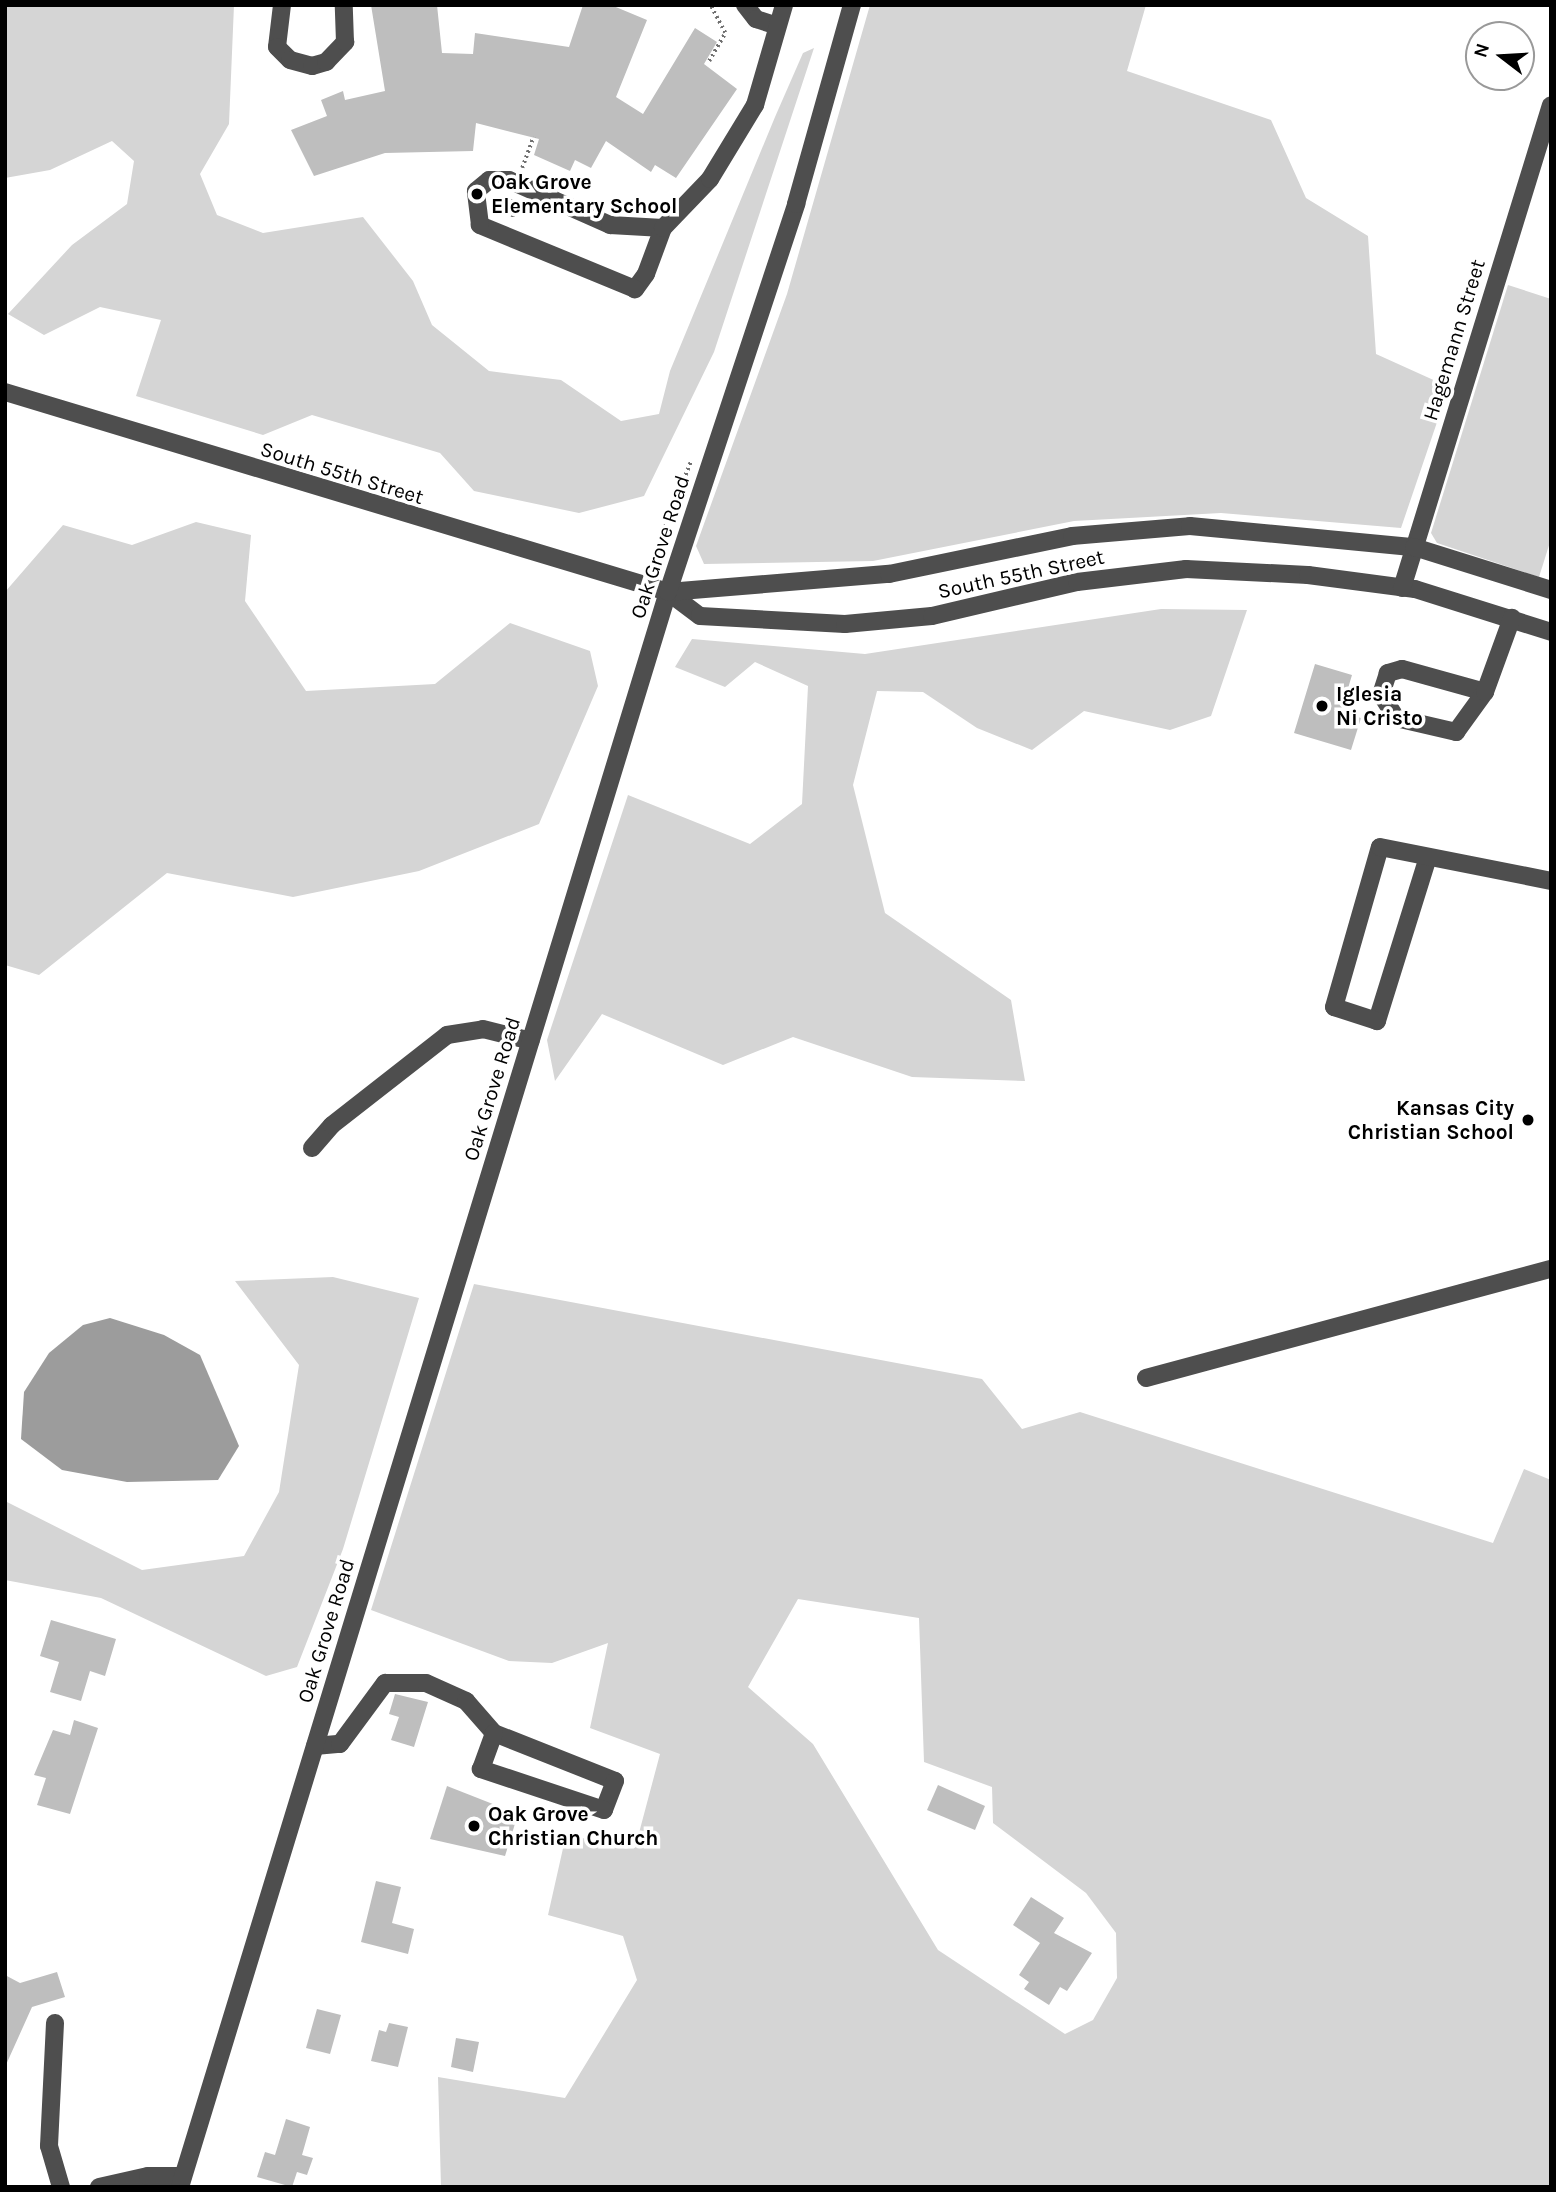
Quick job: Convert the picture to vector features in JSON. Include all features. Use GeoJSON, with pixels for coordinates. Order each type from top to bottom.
{"type":"FeatureCollection","features":[{"type":"Feature","properties":{"kind":"street"},"geometry":{"type":"LineString","coordinates":[[282,5],[276,47],[290,60],[312,65],[326,62],[345,42],[344,5]]}},
{"type":"Feature","properties":{"kind":"street"},"geometry":{"type":"LineString","coordinates":[[745,5],[756,19],[777,26]]}},
{"type":"Feature","properties":{"kind":"street"},"geometry":{"type":"LineString","coordinates":[[663,228],[610,225],[509,180],[489,180],[476,191],[480,225],[635,289],[663,228],[710,179],[755,105],[783,5]]}},
{"type":"Feature","properties":{"kind":"street","name":"Oak Grove Road"},"geometry":{"type":"LineString","coordinates":[[181,2182],[668,592],[792,217],[852,5]]}},
{"type":"Feature","properties":{"kind":"street","name":"Hagemann Street"},"geometry":{"type":"LineString","coordinates":[[1402,588],[1551,105]]}},
{"type":"Feature","properties":{"kind":"street","name":"South 55th Street"},"geometry":{"type":"LineString","coordinates":[[5,392],[668,592],[700,616],[845,624],[932,616],[1077,582],[1186,569],[1308,575],[1402,588],[1512,618],[1551,632]]}},
{"type":"Feature","properties":{"kind":"street","name":"South 55th Street"},"geometry":{"type":"LineString","coordinates":[[668,592],[889,575],[1072,536],[1190,526],[1414,547],[1551,590]]}},
{"type":"Feature","properties":{"kind":"street"},"geometry":{"type":"LineString","coordinates":[[1485,692],[1402,669],[1388,673],[1381,694],[1396,718],[1456,732],[1485,692],[1512,618]]}},
{"type":"Feature","properties":{"kind":"street"},"geometry":{"type":"LineString","coordinates":[[1428,857],[1377,1021],[1334,1007],[1380,847],[1551,881]]}},
{"type":"Feature","properties":{"kind":"street"},"geometry":{"type":"LineString","coordinates":[[312,1148],[447,1035],[483,1029],[531,1041]]}},
{"type":"Feature","properties":{"kind":"street"},"geometry":{"type":"LineString","coordinates":[[1146,1378],[1551,1269]]}},
{"type":"Feature","properties":{"kind":"street"},"geometry":{"type":"LineString","coordinates":[[315,1746],[340,1744],[385,1683],[404,1679],[466,1701],[494,1733],[615,1781],[604,1810],[481,1769],[494,1733]]}},
{"type":"Feature","properties":{"kind":"street"},"geometry":{"type":"LineString","coordinates":[[55,2023],[49,2146],[61,2187]]}},
{"type":"Feature","properties":{"kind":"street"},"geometry":{"type":"LineString","coordinates":[[99,2187],[148,2176],[181,2182]]}},
{"type":"Feature","properties":{"kind":"path"},"geometry":{"type":"LineString","coordinates":[[709,61],[725,33],[710,5]]}},
{"type":"Feature","properties":{"kind":"shaded area"},"geometry":{"type":"Polygon","coordinates":[[[5,5],[234,5],[229,124],[200,174],[217,215],[263,233],[363,217],[413,281],[432,325],[489,371],[561,380],[621,421],[659,414],[670,371],[775,117],[803,53],[814,48],[714,352],[644,496],[579,513],[474,491],[440,453],[312,415],[263,435],[136,396],[161,320],[100,307],[44,335],[8,314],[72,245],[127,204],[134,161],[112,141],[50,170],[5,178],[5,5]]]}},
{"type":"Feature","properties":{"kind":"shaded area"},"geometry":{"type":"Polygon","coordinates":[[[870,5],[1146,5],[1127,71],[1271,120],[1306,198],[1368,236],[1376,354],[1449,387],[1401,528],[1221,513],[1074,521],[873,561],[704,564],[696,546],[787,294],[870,5]]]}},
{"type":"Feature","properties":{"kind":"shaded area"},"geometry":{"type":"Polygon","coordinates":[[[1508,285],[1551,299],[1551,539],[1539,577],[1437,543],[1431,533],[1508,285]]]}},
{"type":"Feature","properties":{"kind":"shaded area"},"geometry":{"type":"Polygon","coordinates":[[[196,522],[251,535],[245,601],[306,691],[435,684],[510,623],[590,651],[598,686],[539,824],[419,871],[293,897],[167,873],[39,975],[5,965],[5,592],[63,525],[132,545],[196,522]]]}},
{"type":"Feature","properties":{"kind":"shaded area"},"geometry":{"type":"Polygon","coordinates":[[[1161,609],[1247,610],[1211,716],[1170,730],[1084,711],[1032,750],[977,728],[923,692],[877,691],[853,785],[885,913],[1011,1000],[1025,1081],[912,1077],[793,1037],[723,1065],[602,1014],[555,1081],[547,1040],[628,795],[750,844],[802,804],[808,686],[755,662],[725,687],[675,667],[692,639],[865,654],[1161,609]]]}},
{"type":"Feature","properties":{"kind":"shaded area"},"geometry":{"type":"Polygon","coordinates":[[[333,1277],[419,1298],[343,1549],[297,1667],[266,1676],[101,1598],[5,1580],[5,1501],[142,1570],[244,1556],[279,1492],[299,1365],[235,1281],[333,1277]]]}},
{"type":"Feature","properties":{"kind":"shaded area"},"geometry":{"type":"Polygon","coordinates":[[[474,1284],[982,1379],[1022,1429],[1080,1412],[1493,1543],[1524,1469],[1551,1480],[1551,2187],[441,2187],[438,2077],[565,2098],[637,1980],[623,1936],[548,1915],[566,1835],[635,1848],[660,1754],[590,1728],[608,1643],[552,1663],[509,1661],[371,1610],[474,1284]],[[798,1599],[748,1687],[813,1744],[938,1950],[1065,2034],[1093,2020],[1117,1978],[1116,1933],[1086,1893],[993,1823],[992,1787],[924,1762],[919,1618],[798,1599]]]}},
{"type":"Feature","properties":{"kind":"shaded area"},"geometry":{"type":"Polygon","coordinates":[[[110,1318],[164,1335],[200,1355],[239,1446],[218,1480],[127,1482],[62,1470],[21,1439],[24,1392],[49,1353],[83,1325],[110,1318]]]}},
{"type":"Feature","properties":{"kind":"building"},"geometry":{"type":"Polygon","coordinates":[[[371,5],[437,5],[442,53],[473,54],[475,33],[569,47],[583,5],[611,5],[647,20],[616,97],[643,114],[695,28],[717,42],[704,64],[737,89],[676,178],[655,165],[651,172],[606,141],[591,168],[575,160],[570,171],[534,155],[539,139],[476,123],[473,151],[385,153],[314,176],[291,130],[327,116],[321,100],[343,91],[345,100],[385,91],[371,5]]]}},
{"type":"Feature","properties":{"kind":"building"},"geometry":{"type":"Polygon","coordinates":[[[1315,664],[1352,675],[1341,712],[1361,718],[1351,750],[1294,733],[1315,664]]]}},
{"type":"Feature","properties":{"kind":"building"},"geometry":{"type":"Polygon","coordinates":[[[51,1620],[116,1639],[105,1676],[90,1671],[81,1701],[50,1692],[59,1662],[40,1656],[51,1620]]]}},
{"type":"Feature","properties":{"kind":"building"},"geometry":{"type":"Polygon","coordinates":[[[395,1694],[428,1702],[414,1747],[391,1740],[399,1717],[389,1714],[395,1694]]]}},
{"type":"Feature","properties":{"kind":"building"},"geometry":{"type":"Polygon","coordinates":[[[74,1720],[98,1728],[70,1814],[37,1805],[46,1778],[34,1775],[53,1730],[70,1735],[74,1720]]]}},
{"type":"Feature","properties":{"kind":"building"},"geometry":{"type":"Polygon","coordinates":[[[938,1785],[985,1806],[975,1830],[927,1810],[938,1785]]]}},
{"type":"Feature","properties":{"kind":"building","name":"Oak Grove Christian Church"},"geometry":{"type":"Polygon","coordinates":[[[447,1786],[518,1814],[505,1856],[430,1839],[447,1786]]]}},
{"type":"Feature","properties":{"kind":"building"},"geometry":{"type":"Polygon","coordinates":[[[376,1881],[401,1887],[392,1923],[414,1929],[408,1954],[361,1942],[376,1881]]]}},
{"type":"Feature","properties":{"kind":"building"},"geometry":{"type":"Polygon","coordinates":[[[1031,1897],[1064,1918],[1054,1933],[1092,1953],[1067,1991],[1060,1987],[1049,2005],[1024,1989],[1029,1982],[1019,1975],[1040,1943],[1013,1925],[1031,1897]]]}},
{"type":"Feature","properties":{"kind":"building"},"geometry":{"type":"Polygon","coordinates":[[[57,1972],[65,1997],[32,2007],[5,2067],[5,1975],[20,1983],[57,1972]]]}},
{"type":"Feature","properties":{"kind":"building"},"geometry":{"type":"Polygon","coordinates":[[[317,2009],[341,2015],[330,2054],[306,2048],[317,2009]]]}},
{"type":"Feature","properties":{"kind":"building"},"geometry":{"type":"Polygon","coordinates":[[[389,2023],[408,2027],[398,2067],[371,2061],[379,2030],[386,2032],[389,2023]]]}},
{"type":"Feature","properties":{"kind":"building"},"geometry":{"type":"Polygon","coordinates":[[[456,2038],[479,2042],[473,2072],[451,2067],[456,2038]]]}},
{"type":"Feature","properties":{"kind":"building"},"geometry":{"type":"Polygon","coordinates":[[[286,2119],[310,2127],[302,2155],[313,2158],[307,2175],[297,2172],[292,2187],[257,2177],[265,2152],[275,2155],[286,2119]]]}},
{"type":"Feature","properties":{"kind":"place","name":"Oak Grove Elementary School"},"geometry":{"type":"Point","coordinates":[477,194]}},
{"type":"Feature","properties":{"kind":"place","name":"Iglesia Ni Cristo"},"geometry":{"type":"Point","coordinates":[1322,706]}},
{"type":"Feature","properties":{"kind":"place","name":"Kansas City Christian School"},"geometry":{"type":"Point","coordinates":[1528,1120]}},
{"type":"Feature","properties":{"kind":"place","name":"Oak Grove Christian Church"},"geometry":{"type":"Point","coordinates":[474,1826]}}]}
